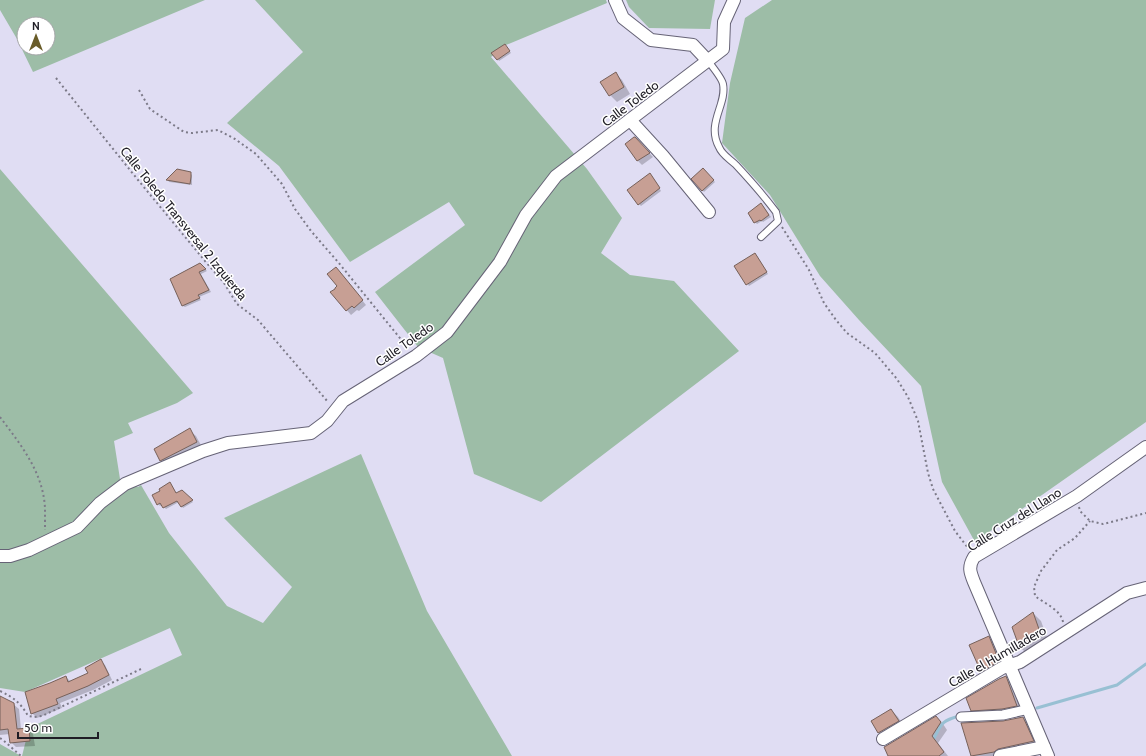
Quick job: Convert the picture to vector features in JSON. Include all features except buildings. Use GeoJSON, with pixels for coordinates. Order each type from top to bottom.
{"type":"FeatureCollection","features":[{"type":"Feature","properties":{"kind":"street"},"geometry":{"type":"LineString","coordinates":[[615,0],[623,18],[651,40],[693,45],[708,61]]}},
{"type":"Feature","properties":{"kind":"street","name":"Calle Toledo"},"geometry":{"type":"LineString","coordinates":[[0,556],[10,556],[29,550],[77,527],[100,503],[125,484],[203,451],[228,443],[311,432],[327,421],[343,401],[416,356],[447,332],[500,262],[526,215],[556,176],[723,49],[724,22],[734,0]]}},
{"type":"Feature","properties":{"kind":"street"},"geometry":{"type":"LineString","coordinates":[[630,120],[663,156],[709,212]]}},
{"type":"Feature","properties":{"kind":"street","name":"Calle Cruz del Llano"},"geometry":{"type":"LineString","coordinates":[[1046,751],[970,573],[970,564],[974,557],[1076,496],[1146,447]]}},
{"type":"Feature","properties":{"kind":"street","name":"Calle el Humilladero"},"geometry":{"type":"LineString","coordinates":[[883,739],[996,671],[1020,662],[1127,593],[1146,588]]}},
{"type":"Feature","properties":{"kind":"street"},"geometry":{"type":"LineString","coordinates":[[961,717],[1003,714],[1029,709]]}},
{"type":"Feature","properties":{"kind":"street"},"geometry":{"type":"LineString","coordinates":[[1000,756],[1046,751]]}},
{"type":"Feature","properties":{"kind":"lane"},"geometry":{"type":"LineString","coordinates":[[708,61],[723,83],[722,98],[715,120],[715,136],[719,148],[735,164],[776,212],[778,221],[761,236]]}},
{"type":"Feature","properties":{"kind":"path","name":"Calle Toledo Transversal 2 Izquierda"},"geometry":{"type":"LineString","coordinates":[[56,78],[138,180],[224,283],[236,304],[258,320],[335,411]]}},
{"type":"Feature","properties":{"kind":"path"},"geometry":{"type":"LineString","coordinates":[[139,90],[150,109],[184,132],[192,133],[218,130],[235,139],[256,154],[282,184],[295,209],[311,231],[416,356]]}},
{"type":"Feature","properties":{"kind":"path"},"geometry":{"type":"LineString","coordinates":[[778,221],[809,270],[824,303],[836,320],[847,333],[875,353],[897,379],[908,397],[918,421],[928,473],[933,489],[955,531],[974,557]]}},
{"type":"Feature","properties":{"kind":"path"},"geometry":{"type":"LineString","coordinates":[[0,417],[34,465],[42,487],[45,507],[44,542]]}},
{"type":"Feature","properties":{"kind":"path"},"geometry":{"type":"LineString","coordinates":[[1076,496],[1080,511],[1090,521],[1103,524],[1146,513]]}},
{"type":"Feature","properties":{"kind":"path"},"geometry":{"type":"LineString","coordinates":[[1063,634],[1062,620],[1056,611],[1035,596],[1034,587],[1041,571],[1057,550],[1075,538],[1090,521]]}},
{"type":"Feature","properties":{"kind":"path"},"geometry":{"type":"LineString","coordinates":[[0,691],[22,705],[28,716],[42,716],[141,669]]}},
{"type":"Feature","properties":{"kind":"path"},"geometry":{"type":"LineString","coordinates":[[0,738],[22,756]]}},
{"type":"Feature","properties":{"kind":"green space"},"geometry":{"type":"Polygon","coordinates":[[[0,0],[205,0],[33,72],[25,56],[56,56],[56,16],[16,16],[16,37],[0,10],[0,0]]]}},
{"type":"Feature","properties":{"kind":"green space"},"geometry":{"type":"Polygon","coordinates":[[[255,0],[606,0],[607,3],[506,45],[491,57],[587,169],[622,218],[601,253],[630,275],[674,281],[739,351],[541,502],[474,474],[443,358],[418,347],[375,292],[465,225],[449,202],[350,262],[279,166],[227,123],[303,52],[255,0]]]}},
{"type":"Feature","properties":{"kind":"green space"},"geometry":{"type":"Polygon","coordinates":[[[626,0],[715,0],[710,29],[649,28],[629,7],[626,0]]]}},
{"type":"Feature","properties":{"kind":"green space"},"geometry":{"type":"Polygon","coordinates":[[[772,0],[1146,0],[1146,422],[975,542],[942,482],[921,386],[820,276],[770,195],[722,143],[730,83],[745,18],[772,0]]]}},
{"type":"Feature","properties":{"kind":"green space"},"geometry":{"type":"Polygon","coordinates":[[[0,169],[193,393],[177,403],[128,423],[133,433],[114,441],[120,479],[138,487],[141,485],[169,533],[227,606],[263,623],[292,587],[224,518],[361,454],[427,611],[512,756],[22,756],[29,728],[182,655],[170,628],[25,692],[0,688],[0,169]]]}},
{"type":"Feature","properties":{"kind":"green space"},"geometry":{"type":"Polygon","coordinates":[[[0,744],[21,756],[0,756],[0,744]]]}},
{"type":"Feature","properties":{"kind":"waterway"},"geometry":{"type":"LineString","coordinates":[[1037,708],[1117,685],[1146,664]]}},
{"type":"Feature","properties":{"kind":"waterway"},"geometry":{"type":"LineString","coordinates":[[932,742],[939,728],[944,722],[959,716]]}}]}
